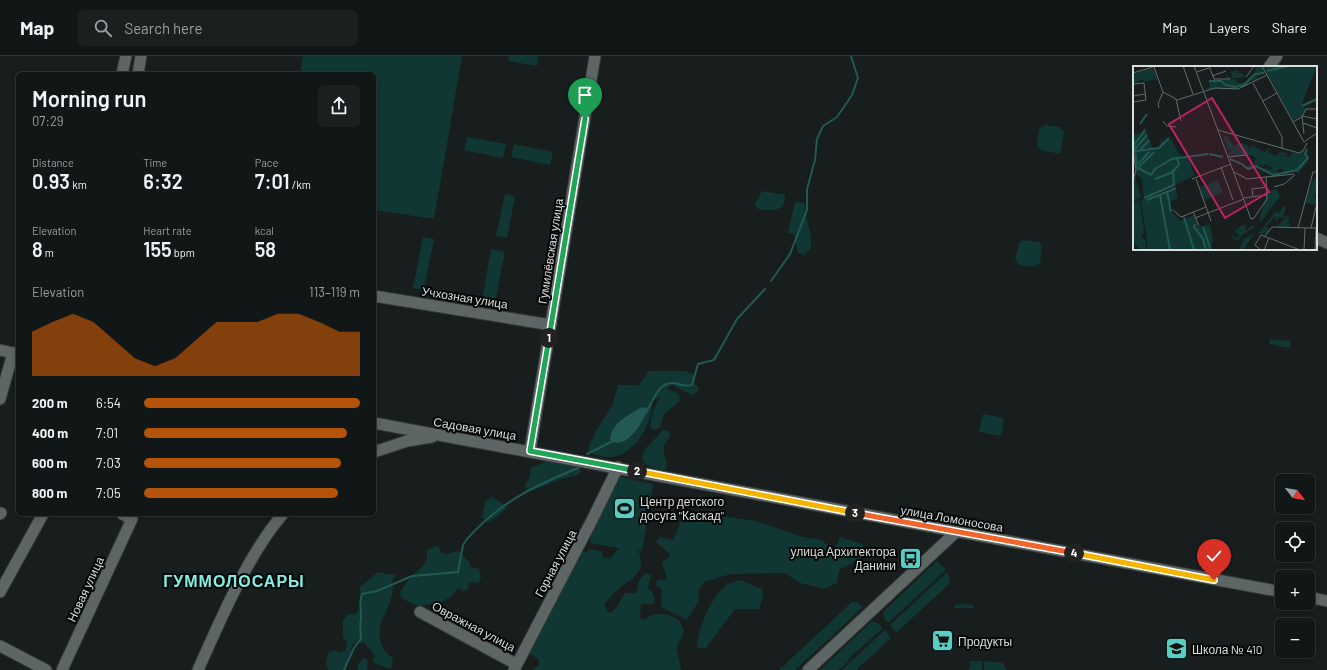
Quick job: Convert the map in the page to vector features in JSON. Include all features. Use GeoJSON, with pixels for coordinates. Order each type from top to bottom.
{"type":"FeatureCollection","features":[{"type":"Feature","properties":{"kind":"street"},"geometry":{"type":"LineString","coordinates":[[122,72],[126,56]]}},
{"type":"Feature","properties":{"kind":"street"},"geometry":{"type":"LineString","coordinates":[[138,72],[141,56]]}},
{"type":"Feature","properties":{"kind":"street","name":"Гумилёвская улица"},"geometry":{"type":"LineString","coordinates":[[530,451],[595,56]]}},
{"type":"Feature","properties":{"kind":"street"},"geometry":{"type":"LineString","coordinates":[[1270,66],[1277,56]]}},
{"type":"Feature","properties":{"kind":"street"},"geometry":{"type":"LineString","coordinates":[[1317,238],[1327,243]]}},
{"type":"Feature","properties":{"kind":"street","name":"Учхозная улица"},"geometry":{"type":"LineString","coordinates":[[376,296],[551,325]]}},
{"type":"Feature","properties":{"kind":"street"},"geometry":{"type":"LineString","coordinates":[[0,350],[15,353],[0,398]]}},
{"type":"Feature","properties":{"kind":"street","name":"Садовая улица"},"geometry":{"type":"LineString","coordinates":[[376,423],[618,467]]}},
{"type":"Feature","properties":{"kind":"street"},"geometry":{"type":"LineString","coordinates":[[376,451],[407,441],[443,436]]}},
{"type":"Feature","properties":{"kind":"street","name":"улица Ломоносова"},"geometry":{"type":"LineString","coordinates":[[618,467],[956,532],[1275,591]]}},
{"type":"Feature","properties":{"kind":"street","name":"Горная улица"},"geometry":{"type":"LineString","coordinates":[[515,667],[618,467]]}},
{"type":"Feature","properties":{"kind":"street"},"geometry":{"type":"LineString","coordinates":[[0,592],[42,516]]}},
{"type":"Feature","properties":{"kind":"street","name":"Новая улица"},"geometry":{"type":"LineString","coordinates":[[62,670],[132,519],[126,516]]}},
{"type":"Feature","properties":{"kind":"street"},"geometry":{"type":"LineString","coordinates":[[198,670],[240,582],[270,530],[281,516]]}},
{"type":"Feature","properties":{"kind":"street"},"geometry":{"type":"LineString","coordinates":[[808,670],[956,532]]}},
{"type":"Feature","properties":{"kind":"street"},"geometry":{"type":"LineString","coordinates":[[1315,598],[1327,601]]}},
{"type":"Feature","properties":{"kind":"street","name":"Овражная улица"},"geometry":{"type":"LineString","coordinates":[[420,612],[515,667]]}},
{"type":"Feature","properties":{"kind":"street"},"geometry":{"type":"LineString","coordinates":[[0,646],[46,670]]}},
{"type":"Feature","properties":{"kind":"shaded area"},"geometry":{"type":"Polygon","coordinates":[[[303,56],[462,56],[434,219],[376,210],[376,72],[300,72],[303,56]]]}},
{"type":"Feature","properties":{"kind":"shaded area"},"geometry":{"type":"Polygon","coordinates":[[[509,56],[538,56],[537,66],[508,61],[509,56]]]}},
{"type":"Feature","properties":{"kind":"shaded area"},"geometry":{"type":"Polygon","coordinates":[[[1045,125],[1060,127],[1064,132],[1060,154],[1041,150],[1037,145],[1039,129],[1045,125]]]}},
{"type":"Feature","properties":{"kind":"shaded area"},"geometry":{"type":"Polygon","coordinates":[[[467,137],[506,144],[503,158],[464,150],[467,137]]]}},
{"type":"Feature","properties":{"kind":"shaded area"},"geometry":{"type":"Polygon","coordinates":[[[514,144],[553,152],[550,165],[511,157],[514,144]]]}},
{"type":"Feature","properties":{"kind":"shaded area"},"geometry":{"type":"Polygon","coordinates":[[[762,191],[785,195],[783,205],[777,210],[758,209],[755,204],[762,191]]]}},
{"type":"Feature","properties":{"kind":"shaded area"},"geometry":{"type":"Polygon","coordinates":[[[505,194],[515,196],[507,238],[496,236],[505,194]]]}},
{"type":"Feature","properties":{"kind":"shaded area"},"geometry":{"type":"Polygon","coordinates":[[[795,202],[805,203],[811,248],[804,255],[798,253],[794,234],[788,233],[795,202]]]}},
{"type":"Feature","properties":{"kind":"shaded area"},"geometry":{"type":"Polygon","coordinates":[[[423,237],[434,239],[424,290],[413,288],[423,237]]]}},
{"type":"Feature","properties":{"kind":"shaded area"},"geometry":{"type":"Polygon","coordinates":[[[1023,240],[1039,242],[1042,246],[1040,263],[1032,267],[1019,265],[1015,260],[1019,243],[1023,240]]]}},
{"type":"Feature","properties":{"kind":"shaded area"},"geometry":{"type":"Polygon","coordinates":[[[491,249],[505,252],[495,303],[482,301],[491,249]]]}},
{"type":"Feature","properties":{"kind":"shaded area"},"geometry":{"type":"Polygon","coordinates":[[[1270,339],[1291,341],[1290,348],[1269,344],[1270,339]]]}},
{"type":"Feature","properties":{"kind":"shaded area"},"geometry":{"type":"Polygon","coordinates":[[[649,371],[685,371],[695,375],[694,383],[698,387],[698,391],[692,395],[672,385],[666,388],[679,394],[680,401],[664,414],[660,427],[656,430],[651,429],[651,421],[656,404],[660,397],[652,401],[652,411],[644,431],[638,441],[621,455],[611,457],[597,455],[588,450],[595,432],[612,406],[618,385],[639,385],[649,371]]]}},
{"type":"Feature","properties":{"kind":"shaded area"},"geometry":{"type":"Polygon","coordinates":[[[642,407],[647,408],[646,414],[633,434],[621,442],[615,443],[610,439],[614,428],[622,420],[642,407]]]}},
{"type":"Feature","properties":{"kind":"shaded area"},"geometry":{"type":"Polygon","coordinates":[[[983,414],[1004,418],[1001,436],[979,432],[983,414]]]}},
{"type":"Feature","properties":{"kind":"shaded area"},"geometry":{"type":"Polygon","coordinates":[[[663,430],[668,431],[671,435],[663,447],[667,467],[663,471],[645,464],[642,457],[646,448],[663,430]]]}},
{"type":"Feature","properties":{"kind":"shaded area"},"geometry":{"type":"Polygon","coordinates":[[[557,461],[577,465],[581,471],[578,475],[563,478],[532,491],[527,490],[524,486],[529,479],[531,468],[545,462],[557,461]]]}},
{"type":"Feature","properties":{"kind":"shaded area"},"geometry":{"type":"Polygon","coordinates":[[[616,476],[653,484],[642,551],[638,550],[641,558],[639,571],[636,576],[620,587],[611,596],[605,604],[607,611],[611,613],[614,610],[625,593],[636,593],[639,581],[646,573],[651,575],[648,588],[652,591],[655,599],[653,604],[641,604],[640,618],[645,620],[653,615],[662,614],[672,616],[681,623],[684,631],[677,648],[681,670],[532,670],[539,665],[539,660],[527,652],[580,552],[587,552],[591,549],[602,552],[602,557],[610,559],[619,548],[590,543],[591,535],[588,532],[616,476]]]}},
{"type":"Feature","properties":{"kind":"shaded area"},"geometry":{"type":"Polygon","coordinates":[[[492,497],[505,505],[506,509],[491,521],[486,522],[482,517],[485,501],[492,497]]]}},
{"type":"Feature","properties":{"kind":"shaded area"},"geometry":{"type":"Polygon","coordinates":[[[685,512],[704,518],[707,514],[757,521],[799,536],[822,540],[830,548],[836,548],[840,537],[862,544],[867,551],[865,556],[839,570],[837,583],[824,589],[800,583],[785,573],[731,574],[704,582],[698,591],[699,601],[687,620],[661,607],[662,589],[656,586],[657,580],[667,579],[662,562],[669,557],[670,554],[656,542],[659,537],[673,540],[685,512]]]}},
{"type":"Feature","properties":{"kind":"shaded area"},"geometry":{"type":"Polygon","coordinates":[[[438,545],[441,553],[447,554],[459,551],[470,563],[471,567],[479,569],[481,578],[478,583],[469,582],[468,589],[463,591],[458,588],[453,595],[437,605],[431,604],[417,606],[401,598],[400,592],[409,579],[423,566],[427,559],[427,550],[438,545]]]}},
{"type":"Feature","properties":{"kind":"shaded area"},"geometry":{"type":"Polygon","coordinates":[[[937,561],[946,570],[888,623],[884,619],[883,612],[937,561]]]}},
{"type":"Feature","properties":{"kind":"shaded area"},"geometry":{"type":"Polygon","coordinates":[[[378,572],[393,574],[396,576],[392,582],[391,600],[381,623],[380,631],[380,640],[384,650],[393,659],[392,668],[387,668],[373,662],[375,655],[363,642],[353,644],[345,670],[328,670],[326,662],[328,653],[334,650],[341,653],[345,651],[347,644],[343,637],[343,620],[348,614],[356,614],[361,607],[360,587],[378,572]]]}},
{"type":"Feature","properties":{"kind":"shaded area"},"geometry":{"type":"Polygon","coordinates":[[[947,572],[950,580],[948,585],[896,633],[890,625],[947,572]]]}},
{"type":"Feature","properties":{"kind":"shaded area"},"geometry":{"type":"Polygon","coordinates":[[[740,580],[762,589],[763,597],[759,609],[735,609],[706,648],[697,648],[699,632],[715,598],[725,586],[740,580]]]}},
{"type":"Feature","properties":{"kind":"shaded area"},"geometry":{"type":"Polygon","coordinates":[[[852,602],[857,602],[863,607],[795,670],[779,670],[852,602]]]}},
{"type":"Feature","properties":{"kind":"shaded area"},"geometry":{"type":"Polygon","coordinates":[[[955,605],[973,605],[974,608],[954,608],[955,605]]]}},
{"type":"Feature","properties":{"kind":"shaded area"},"geometry":{"type":"Polygon","coordinates":[[[872,621],[879,624],[883,628],[848,659],[849,661],[838,670],[820,670],[872,621]]]}},
{"type":"Feature","properties":{"kind":"shaded area"},"geometry":{"type":"Polygon","coordinates":[[[885,630],[891,638],[856,670],[842,670],[885,630]]]}},
{"type":"Feature","properties":{"kind":"shaded area"},"geometry":{"type":"Polygon","coordinates":[[[364,658],[368,660],[367,670],[358,670],[358,664],[364,658]]]}},
{"type":"Feature","properties":{"kind":"shaded area"},"geometry":{"type":"Polygon","coordinates":[[[970,661],[982,661],[982,670],[967,670],[970,668],[970,661]]]}},
{"type":"Feature","properties":{"kind":"shaded area"},"geometry":{"type":"Polygon","coordinates":[[[984,661],[1003,663],[1007,670],[984,670],[984,661]]]}},
{"type":"Feature","properties":{"kind":"waterway"},"geometry":{"type":"LineString","coordinates":[[771,281],[790,254],[807,210],[807,189],[815,160],[817,139],[823,126],[837,117],[852,95],[858,78],[851,56]]}},
{"type":"Feature","properties":{"kind":"waterway"},"geometry":{"type":"LineString","coordinates":[[646,413],[659,389],[663,386],[673,383],[685,386],[692,385],[698,364],[714,360],[737,319],[765,289]]}},
{"type":"Feature","properties":{"kind":"waterway"},"geometry":{"type":"LineString","coordinates":[[587,454],[613,441]]}},
{"type":"Feature","properties":{"kind":"waterway"},"geometry":{"type":"LineString","coordinates":[[344,670],[354,648],[361,639],[360,604],[362,594],[377,591],[412,576],[458,572],[463,545],[467,539],[493,514],[520,495],[583,466]]}},
{"type":"Feature","properties":{"kind":"place","name":"Центр детского досуга \"Каскад\""},"geometry":{"type":"Point","coordinates":[625,508]}},
{"type":"Feature","properties":{"kind":"place","name":"улица Архитектора Данини"},"geometry":{"type":"Point","coordinates":[911,558]}},
{"type":"Feature","properties":{"kind":"place","name":"Продукты"},"geometry":{"type":"Point","coordinates":[942,641]}},
{"type":"Feature","properties":{"kind":"place","name":"Школа № 410"},"geometry":{"type":"Point","coordinates":[1177,649]}},
{"type":"Feature","properties":{"kind":"district","name":"ГУММОЛОСАРЫ"},"geometry":{"type":"Point","coordinates":[234,580]}},
{"type":"Feature","properties":{"kind":"route"},"geometry":{"type":"LineString","coordinates":[[585,119],[530,451],[601,463],[676,479],[1214,580]]}}]}
